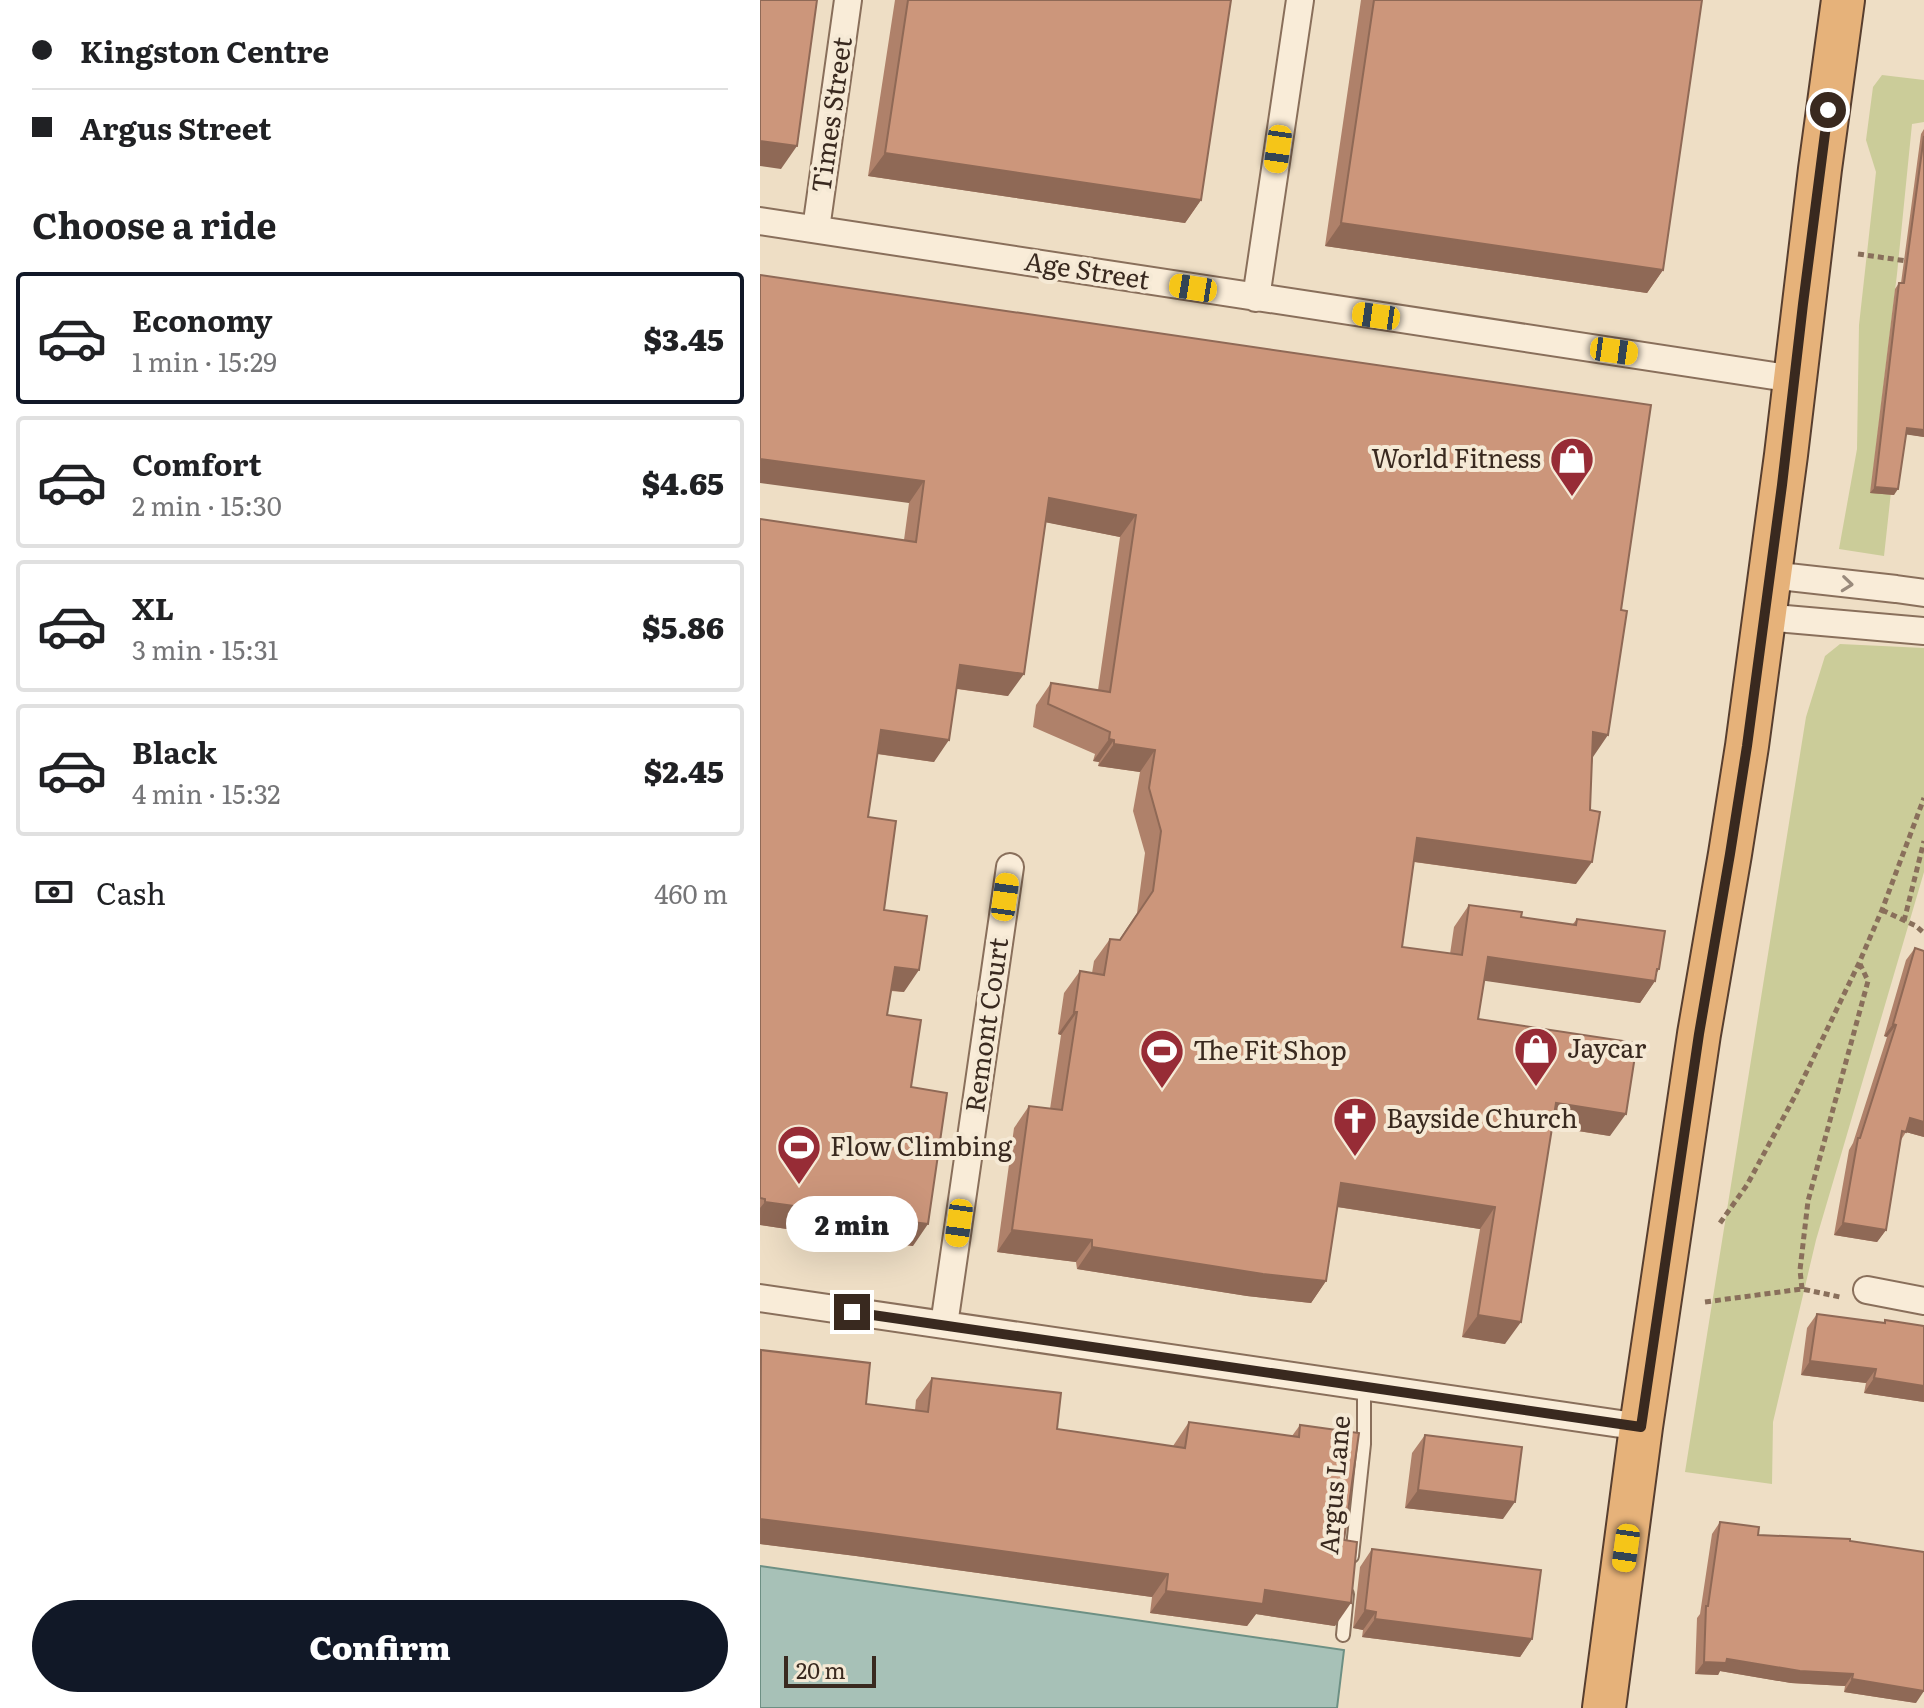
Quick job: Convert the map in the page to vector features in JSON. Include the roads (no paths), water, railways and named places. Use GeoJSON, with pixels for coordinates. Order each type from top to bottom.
{"type":"FeatureCollection","features":[{"type":"Feature","properties":{"kind":"highway"},"geometry":{"type":"LineString","coordinates":[[1604,1708],[1641,1427],[1699,1034],[1733,838],[1770,575],[1843,0]]}},
{"type":"Feature","properties":{"kind":"street","name":"Times Street"},"geometry":{"type":"LineString","coordinates":[[816,229],[848,0]]}},
{"type":"Feature","properties":{"kind":"street"},"geometry":{"type":"LineString","coordinates":[[1256,298],[1300,0]]}},
{"type":"Feature","properties":{"kind":"street","name":"Age Street"},"geometry":{"type":"LineString","coordinates":[[760,221],[1794,379]]}},
{"type":"Feature","properties":{"kind":"street"},"geometry":{"type":"LineString","coordinates":[[1770,575],[1924,593]]}},
{"type":"Feature","properties":{"kind":"street"},"geometry":{"type":"LineString","coordinates":[[1764,617],[1924,631]]}},
{"type":"Feature","properties":{"kind":"street","name":"Remont Court"},"geometry":{"type":"LineString","coordinates":[[944,1325],[1010,867]]}},
{"type":"Feature","properties":{"kind":"street"},"geometry":{"type":"LineString","coordinates":[[1867,1290],[1924,1301]]}},
{"type":"Feature","properties":{"kind":"street"},"geometry":{"type":"LineString","coordinates":[[760,1298],[1641,1427]]}},
{"type":"Feature","properties":{"kind":"lane","name":"Argus Lane"},"geometry":{"type":"LineString","coordinates":[[1351,1562],[1364,1444],[1364,1386]]}},
{"type":"Feature","properties":{"kind":"lane","name":"Argus Lane"},"geometry":{"type":"LineString","coordinates":[[1343,1635],[1349,1576]]}},
{"type":"Feature","properties":{"kind":"place","name":"World Fitness"},"geometry":{"type":"Point","coordinates":[1572,498]}},
{"type":"Feature","properties":{"kind":"place","name":"Jaycar"},"geometry":{"type":"Point","coordinates":[1536,1088]}},
{"type":"Feature","properties":{"kind":"place","name":"The Fit Shop"},"geometry":{"type":"Point","coordinates":[1162,1090]}},
{"type":"Feature","properties":{"kind":"place","name":"Bayside Church"},"geometry":{"type":"Point","coordinates":[1355,1158]}},
{"type":"Feature","properties":{"kind":"place","name":"Flow Climbing"},"geometry":{"type":"Point","coordinates":[799,1186]}}]}
